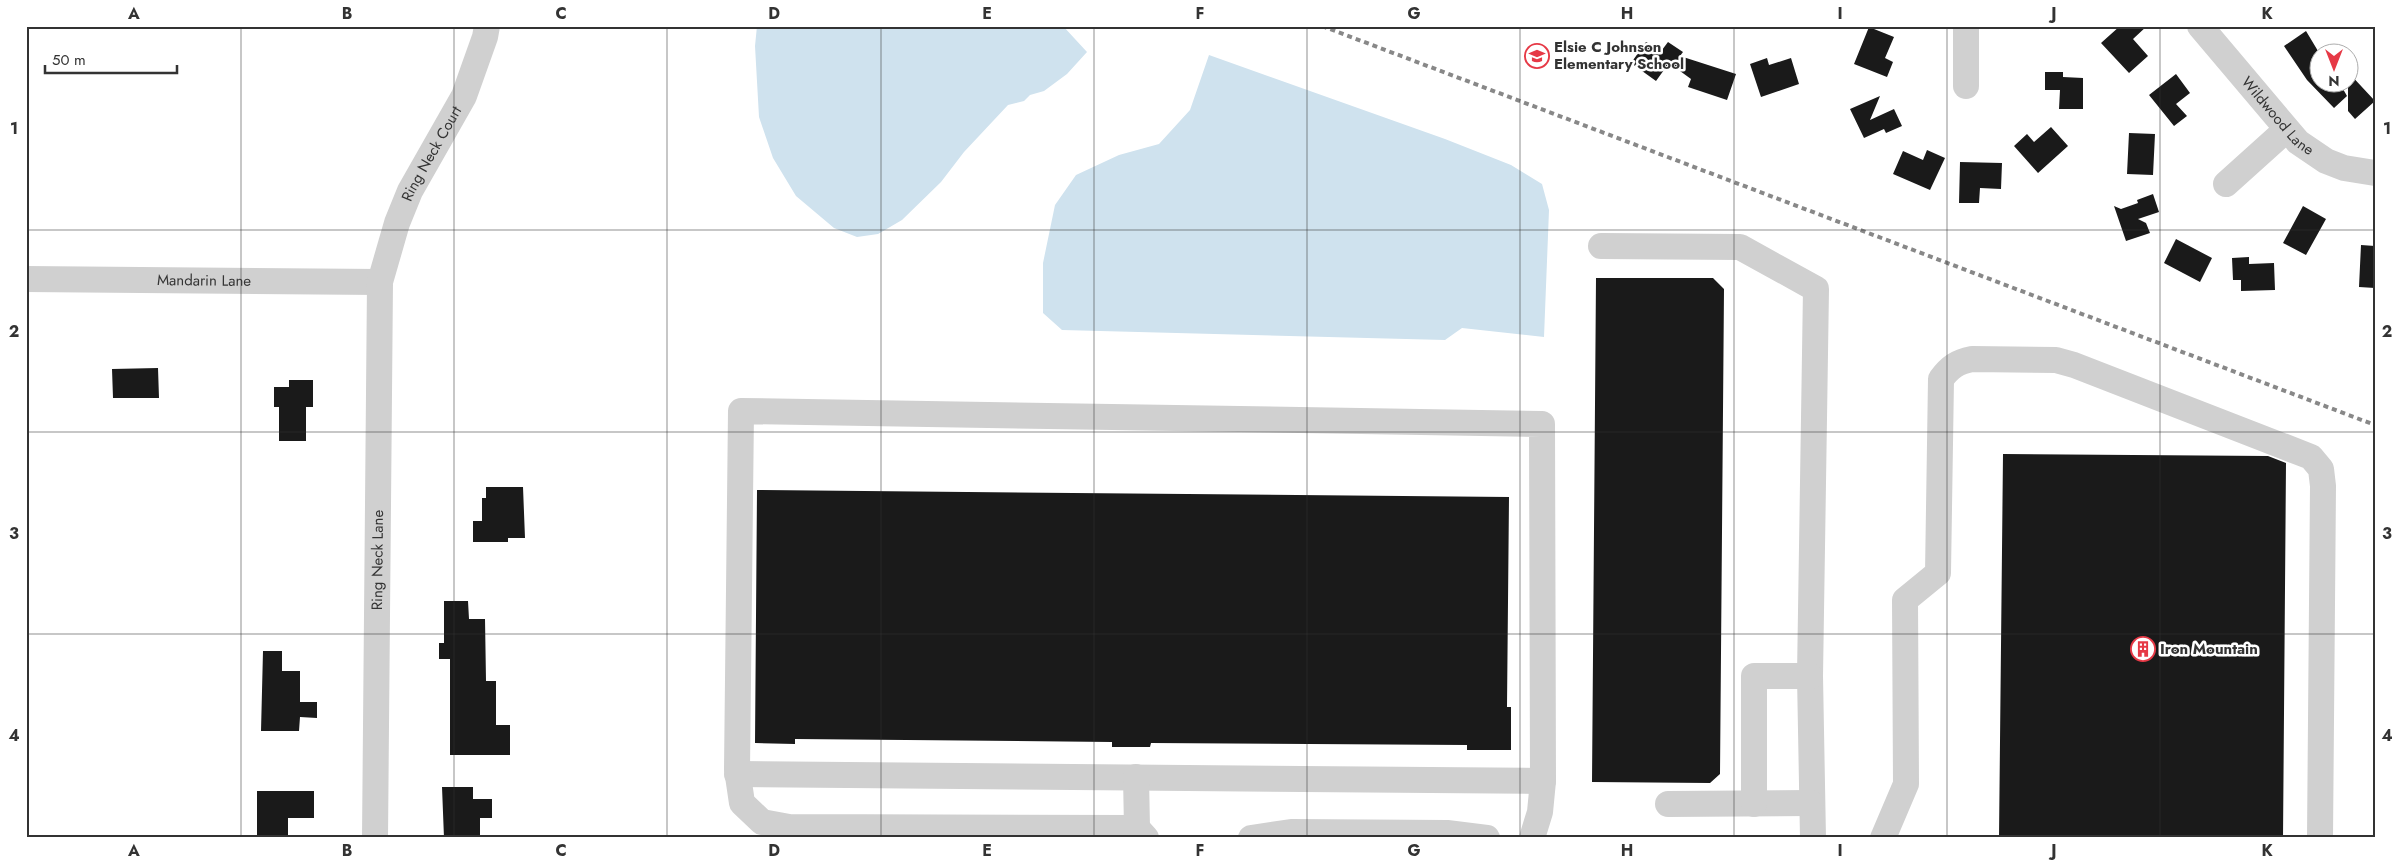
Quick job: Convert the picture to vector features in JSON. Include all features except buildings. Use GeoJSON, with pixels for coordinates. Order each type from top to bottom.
{"type":"FeatureCollection","features":[{"type":"Feature","properties":{"kind":"street","name":"Ring Neck Court"},"geometry":{"type":"LineString","coordinates":[[380,282],[397,223],[410,192],[464,96],[485,37],[486,26]]}},
{"type":"Feature","properties":{"kind":"street"},"geometry":{"type":"LineString","coordinates":[[1966,26],[1966,86]]}},
{"type":"Feature","properties":{"kind":"street","name":"Wildwood Lane"},"geometry":{"type":"LineString","coordinates":[[2200,26],[2286,130],[2313,154],[2326,161],[2352,170],[2375,173]]}},
{"type":"Feature","properties":{"kind":"street"},"geometry":{"type":"LineString","coordinates":[[2226,184],[2286,130]]}},
{"type":"Feature","properties":{"kind":"street"},"geometry":{"type":"LineString","coordinates":[[1601,246],[1740,247],[1816,289],[1810,676],[1814,838]]}},
{"type":"Feature","properties":{"kind":"street","name":"Mandarin Lane"},"geometry":{"type":"LineString","coordinates":[[26,279],[380,282]]}},
{"type":"Feature","properties":{"kind":"street","name":"Ring Neck Lane"},"geometry":{"type":"LineString","coordinates":[[375,838],[380,282]]}},
{"type":"Feature","properties":{"kind":"street"},"geometry":{"type":"LineString","coordinates":[[1883,838],[1906,784],[1905,600],[1938,573],[1941,379],[1949,368],[1958,362],[1972,359],[2056,360],[2074,365],[2312,456],[2321,469],[2323,486],[2320,838]]}},
{"type":"Feature","properties":{"kind":"street"},"geometry":{"type":"LineString","coordinates":[[1136,777],[1142,833],[789,827],[762,822],[742,803],[737,774],[741,411],[1542,424],[1543,781],[1540,812],[1532,838]]}},
{"type":"Feature","properties":{"kind":"street"},"geometry":{"type":"LineString","coordinates":[[1754,804],[1754,676],[1810,676]]}},
{"type":"Feature","properties":{"kind":"street"},"geometry":{"type":"LineString","coordinates":[[737,774],[1543,781]]}},
{"type":"Feature","properties":{"kind":"street"},"geometry":{"type":"LineString","coordinates":[[1668,804],[1812,803]]}},
{"type":"Feature","properties":{"kind":"street"},"geometry":{"type":"LineString","coordinates":[[1251,838],[1290,832],[1447,833],[1487,838]]}},
{"type":"Feature","properties":{"kind":"water"},"geometry":{"type":"Polygon","coordinates":[[[757,26],[1063,26],[1087,52],[1067,74],[1044,91],[1030,95],[1024,101],[1008,105],[964,152],[941,182],[902,220],[878,234],[857,237],[834,228],[796,196],[773,158],[759,117],[755,46],[757,26]]]}},
{"type":"Feature","properties":{"kind":"water"},"geometry":{"type":"Polygon","coordinates":[[[1209,55],[1445,139],[1511,165],[1542,184],[1549,210],[1544,337],[1462,328],[1445,340],[1062,330],[1043,313],[1043,263],[1055,205],[1076,175],[1119,155],[1159,144],[1190,110],[1209,55]]]}},
{"type":"Feature","properties":{"kind":"railway"},"geometry":{"type":"LineString","coordinates":[[1322,26],[2375,425]]}},
{"type":"Feature","properties":{"kind":"place","name":"Elsie C Johnson Elementary School"},"geometry":{"type":"Point","coordinates":[1537,56]}},
{"type":"Feature","properties":{"kind":"place","name":"Iron Mountain"},"geometry":{"type":"Point","coordinates":[2143,649]}}]}
